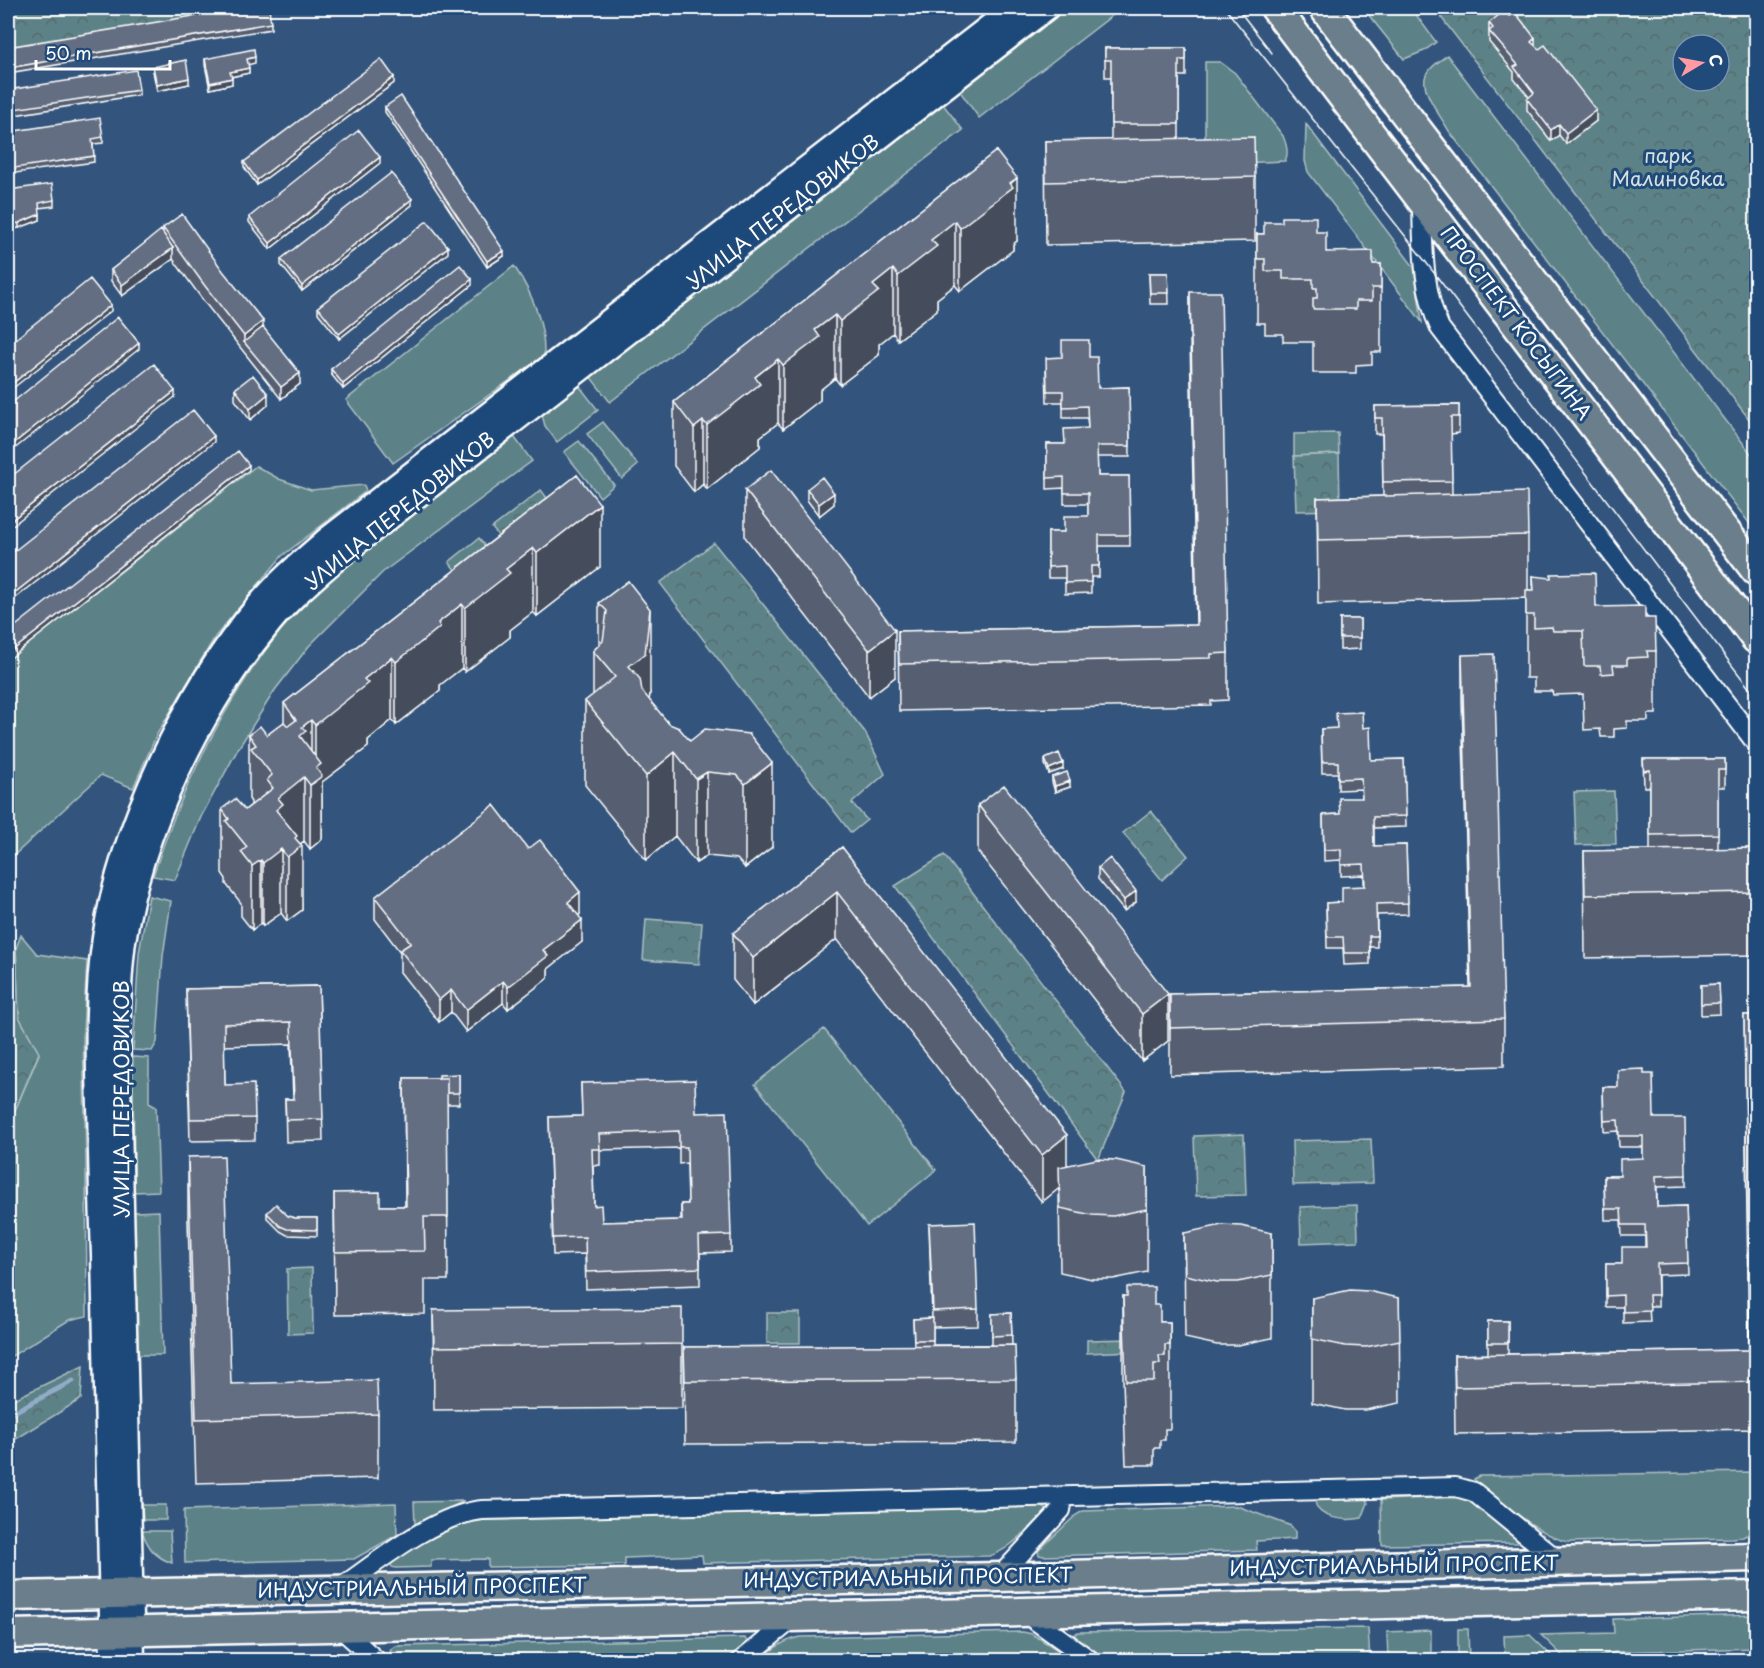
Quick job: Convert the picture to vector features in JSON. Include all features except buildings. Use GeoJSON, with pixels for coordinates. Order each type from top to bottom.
{"type":"FeatureCollection","features":[{"type":"Feature","properties":{"kind":"main road","name":"ПРОСПЕКТ КОСЫГИНА"},"geometry":{"type":"LineString","coordinates":[[1275,8],[1756,639]]}},
{"type":"Feature","properties":{"kind":"main road","name":"ПРОСПЕКТ КОСЫГИНА"},"geometry":{"type":"LineString","coordinates":[[1324,8],[1756,571]]}},
{"type":"Feature","properties":{"kind":"main road","name":"ИНДУСТРИАЛЬНЫЙ ПРОСПЕКТ"},"geometry":{"type":"LineString","coordinates":[[8,1596],[999,1577],[1756,1557]]}},
{"type":"Feature","properties":{"kind":"main road","name":"ИНДУСТРИАЛЬНЫЙ ПРОСПЕКТ"},"geometry":{"type":"LineString","coordinates":[[8,1634],[1756,1596]]}},
{"type":"Feature","properties":{"kind":"street","name":"УЛИЦА ПЕРЕДОВИКОВ"},"geometry":{"type":"LineString","coordinates":[[121,1594],[98,1083],[99,985],[104,938],[116,877],[134,824],[158,768],[188,711],[226,648],[258,606],[290,571],[327,539],[1013,8]]}},
{"type":"Feature","properties":{"kind":"street","name":"УЛИЦА ПЕРЕДОВИКОВ"},"geometry":{"type":"LineString","coordinates":[[121,1594],[119,1082],[120,987],[124,942],[136,882],[152,834],[176,776],[204,721],[248,652],[272,620],[340,556],[1047,8]]}},
{"type":"Feature","properties":{"kind":"street"},"geometry":{"type":"LineString","coordinates":[[1422,199],[1424,249],[1430,298],[1440,328],[1756,743]]}},
{"type":"Feature","properties":{"kind":"street"},"geometry":{"type":"LineString","coordinates":[[338,1590],[408,1541],[456,1516],[469,1512],[1456,1486],[1474,1492],[1560,1562]]}},
{"type":"Feature","properties":{"kind":"street"},"geometry":{"type":"LineString","coordinates":[[999,1577],[1061,1510],[1063,1497]]}},
{"type":"Feature","properties":{"kind":"street"},"geometry":{"type":"LineString","coordinates":[[121,1594],[122,1631],[133,1660]]}},
{"type":"Feature","properties":{"kind":"street","name":"ИНДУСТРИАЛЬНЫЙ ПРОСПЕКТ"},"geometry":{"type":"LineString","coordinates":[[1025,1613],[1090,1660]]}},
{"type":"Feature","properties":{"kind":"street"},"geometry":{"type":"LineString","coordinates":[[742,1660],[796,1616]]}},
{"type":"Feature","properties":{"kind":"street"},"geometry":{"type":"LineString","coordinates":[[338,1626],[376,1660]]}},
{"type":"Feature","properties":{"kind":"street"},"geometry":{"type":"LineString","coordinates":[[112,1660],[122,1631]]}},
{"type":"Feature","properties":{"kind":"green space"},"geometry":{"type":"Polygon","coordinates":[[[8,8],[253,8],[8,48],[8,8]]]}},
{"type":"Feature","properties":{"kind":"green space"},"geometry":{"type":"Polygon","coordinates":[[[1066,8],[1122,8],[979,118],[959,90],[1066,8]]]}},
{"type":"Feature","properties":{"kind":"green space"},"geometry":{"type":"Polygon","coordinates":[[[1363,8],[1411,8],[1436,42],[1424,51],[1404,59],[1363,8]]]}},
{"type":"Feature","properties":{"kind":"green space","name":"парк Малиновка"},"geometry":{"type":"Polygon","coordinates":[[[1434,8],[1756,8],[1756,428],[1434,8]]]}},
{"type":"Feature","properties":{"kind":"green space"},"geometry":{"type":"Polygon","coordinates":[[[1447,55],[1756,460],[1756,532],[1449,131],[1428,95],[1425,81],[1430,69],[1447,55]]]}},
{"type":"Feature","properties":{"kind":"green space"},"geometry":{"type":"Polygon","coordinates":[[[1205,62],[1220,62],[1235,73],[1283,136],[1287,152],[1285,161],[1216,164],[1205,152],[1205,62]]]}},
{"type":"Feature","properties":{"kind":"green space"},"geometry":{"type":"Polygon","coordinates":[[[942,103],[963,130],[610,402],[589,375],[942,103]]]}},
{"type":"Feature","properties":{"kind":"green space"},"geometry":{"type":"Polygon","coordinates":[[[1306,124],[1414,267],[1422,322],[1308,172],[1305,161],[1306,124]]]}},
{"type":"Feature","properties":{"kind":"green space"},"geometry":{"type":"Polygon","coordinates":[[[514,266],[540,320],[544,356],[393,463],[346,400],[514,266]]]}},
{"type":"Feature","properties":{"kind":"green space"},"geometry":{"type":"Polygon","coordinates":[[[577,383],[598,410],[557,442],[545,426],[541,411],[577,383]]]}},
{"type":"Feature","properties":{"kind":"green space"},"geometry":{"type":"Polygon","coordinates":[[[603,422],[638,465],[622,479],[587,434],[603,422]]]}},
{"type":"Feature","properties":{"kind":"green space"},"geometry":{"type":"Polygon","coordinates":[[[1338,433],[1339,454],[1294,456],[1294,434],[1338,433]]]}},
{"type":"Feature","properties":{"kind":"green space"},"geometry":{"type":"Polygon","coordinates":[[[512,434],[532,461],[383,572],[309,646],[275,690],[238,749],[201,817],[175,880],[153,876],[182,798],[220,721],[266,650],[292,617],[335,573],[512,434]]]}},
{"type":"Feature","properties":{"kind":"green space"},"geometry":{"type":"Polygon","coordinates":[[[579,441],[614,485],[600,497],[564,452],[579,441]]]}},
{"type":"Feature","properties":{"kind":"green space"},"geometry":{"type":"Polygon","coordinates":[[[1339,454],[1340,510],[1296,511],[1294,456],[1339,454]]]}},
{"type":"Feature","properties":{"kind":"green space"},"geometry":{"type":"Polygon","coordinates":[[[256,466],[279,479],[311,490],[364,485],[366,491],[282,556],[215,637],[157,734],[133,788],[101,775],[8,859],[8,660],[256,466]]]}},
{"type":"Feature","properties":{"kind":"green space"},"geometry":{"type":"Polygon","coordinates":[[[541,490],[560,515],[511,552],[492,528],[541,490]]]}},
{"type":"Feature","properties":{"kind":"green space"},"geometry":{"type":"Polygon","coordinates":[[[479,538],[497,563],[467,586],[449,562],[479,538]]]}},
{"type":"Feature","properties":{"kind":"green space"},"geometry":{"type":"Polygon","coordinates":[[[714,543],[865,732],[885,774],[852,803],[867,820],[851,833],[660,583],[714,543]]]}},
{"type":"Feature","properties":{"kind":"green space"},"geometry":{"type":"Polygon","coordinates":[[[1614,791],[1616,844],[1576,845],[1574,792],[1614,791]]]}},
{"type":"Feature","properties":{"kind":"green space"},"geometry":{"type":"Polygon","coordinates":[[[1151,811],[1188,856],[1162,880],[1123,833],[1151,811]]]}},
{"type":"Feature","properties":{"kind":"green space"},"geometry":{"type":"Polygon","coordinates":[[[944,855],[1126,1092],[1098,1160],[895,886],[944,855]]]}},
{"type":"Feature","properties":{"kind":"green space"},"geometry":{"type":"Polygon","coordinates":[[[149,896],[171,901],[163,956],[157,1042],[152,1051],[133,1050],[139,953],[149,896]]]}},
{"type":"Feature","properties":{"kind":"green space"},"geometry":{"type":"Polygon","coordinates":[[[646,919],[702,923],[699,964],[643,960],[646,919]]]}},
{"type":"Feature","properties":{"kind":"green space"},"geometry":{"type":"Polygon","coordinates":[[[21,935],[37,954],[87,961],[83,1032],[87,1316],[69,1320],[12,1356],[8,1354],[8,1127],[39,1054],[19,1017],[16,948],[21,935]]]}},
{"type":"Feature","properties":{"kind":"green space"},"geometry":{"type":"Polygon","coordinates":[[[8,947],[16,948],[19,1017],[39,1053],[8,1127],[8,947]]]}},
{"type":"Feature","properties":{"kind":"green space"},"geometry":{"type":"Polygon","coordinates":[[[824,1029],[936,1170],[867,1226],[755,1084],[824,1029]]]}},
{"type":"Feature","properties":{"kind":"green space"},"geometry":{"type":"Polygon","coordinates":[[[133,1057],[149,1058],[149,1103],[156,1107],[159,1191],[134,1192],[133,1057]]]}},
{"type":"Feature","properties":{"kind":"green space"},"geometry":{"type":"Polygon","coordinates":[[[1244,1134],[1246,1195],[1196,1196],[1194,1136],[1244,1134]]]}},
{"type":"Feature","properties":{"kind":"green space"},"geometry":{"type":"Polygon","coordinates":[[[1371,1139],[1373,1183],[1293,1185],[1292,1141],[1371,1139]]]}},
{"type":"Feature","properties":{"kind":"green space"},"geometry":{"type":"Polygon","coordinates":[[[1357,1205],[1358,1241],[1301,1243],[1300,1207],[1357,1205]]]}},
{"type":"Feature","properties":{"kind":"green space"},"geometry":{"type":"Polygon","coordinates":[[[159,1211],[163,1355],[138,1355],[134,1212],[159,1211]]]}},
{"type":"Feature","properties":{"kind":"green space"},"geometry":{"type":"Polygon","coordinates":[[[312,1268],[313,1333],[288,1334],[287,1269],[312,1268]]]}},
{"type":"Feature","properties":{"kind":"green space"},"geometry":{"type":"Polygon","coordinates":[[[767,1313],[800,1313],[800,1343],[767,1343],[767,1313]]]}},
{"type":"Feature","properties":{"kind":"green space"},"geometry":{"type":"Polygon","coordinates":[[[1134,1339],[1134,1351],[1087,1353],[1087,1340],[1134,1339]]]}},
{"type":"Feature","properties":{"kind":"green space"},"geometry":{"type":"Polygon","coordinates":[[[83,1366],[81,1399],[8,1444],[8,1402],[83,1366]]]}},
{"type":"Feature","properties":{"kind":"green space"},"geometry":{"type":"Polygon","coordinates":[[[1756,1472],[1756,1530],[1743,1537],[1732,1538],[1569,1542],[1547,1534],[1505,1505],[1474,1479],[1479,1476],[1756,1472]]]}},
{"type":"Feature","properties":{"kind":"green space"},"geometry":{"type":"Polygon","coordinates":[[[1451,1497],[1470,1502],[1487,1512],[1518,1538],[1517,1543],[1382,1545],[1381,1500],[1451,1497]]]}},
{"type":"Feature","properties":{"kind":"green space"},"geometry":{"type":"Polygon","coordinates":[[[1367,1499],[1368,1503],[1362,1518],[1349,1519],[1334,1518],[1321,1512],[1315,1500],[1367,1499]]]}},
{"type":"Feature","properties":{"kind":"green space"},"geometry":{"type":"Polygon","coordinates":[[[464,1501],[415,1525],[414,1502],[464,1501]]]}},
{"type":"Feature","properties":{"kind":"green space"},"geometry":{"type":"Polygon","coordinates":[[[396,1503],[397,1535],[354,1559],[185,1563],[184,1510],[396,1503]]]}},
{"type":"Feature","properties":{"kind":"green space"},"geometry":{"type":"Polygon","coordinates":[[[142,1505],[166,1505],[166,1520],[143,1520],[142,1505]]]}},
{"type":"Feature","properties":{"kind":"green space"},"geometry":{"type":"Polygon","coordinates":[[[1042,1506],[1047,1510],[1026,1532],[1005,1549],[989,1556],[703,1563],[702,1555],[625,1558],[625,1565],[488,1567],[488,1559],[431,1560],[431,1567],[395,1568],[390,1563],[448,1530],[483,1520],[1042,1506]]]}},
{"type":"Feature","properties":{"kind":"green space"},"geometry":{"type":"Polygon","coordinates":[[[1237,1506],[1291,1526],[1295,1531],[1295,1539],[1256,1541],[1257,1550],[1043,1556],[1039,1555],[1038,1551],[1083,1511],[1237,1506]]]}},
{"type":"Feature","properties":{"kind":"green space"},"geometry":{"type":"Polygon","coordinates":[[[142,1531],[170,1531],[172,1563],[153,1551],[142,1531]]]}},
{"type":"Feature","properties":{"kind":"green space"},"geometry":{"type":"Polygon","coordinates":[[[1756,1615],[1756,1648],[1615,1652],[1586,1660],[1567,1660],[1541,1635],[1614,1633],[1613,1619],[1756,1615]]]}},
{"type":"Feature","properties":{"kind":"green space"},"geometry":{"type":"Polygon","coordinates":[[[1368,1628],[1370,1660],[1106,1660],[1075,1638],[1078,1632],[1368,1628]]]}},
{"type":"Feature","properties":{"kind":"green space"},"geometry":{"type":"Polygon","coordinates":[[[1458,1629],[1468,1629],[1469,1660],[1388,1660],[1387,1632],[1431,1630],[1431,1656],[1458,1655],[1458,1629]]]}},
{"type":"Feature","properties":{"kind":"green space"},"geometry":{"type":"Polygon","coordinates":[[[1023,1632],[1032,1634],[1074,1660],[758,1660],[783,1643],[801,1637],[1023,1632]]]}},
{"type":"Feature","properties":{"kind":"green space"},"geometry":{"type":"Polygon","coordinates":[[[1530,1635],[1556,1660],[1505,1660],[1504,1636],[1530,1635]]]}},
{"type":"Feature","properties":{"kind":"green space"},"geometry":{"type":"Polygon","coordinates":[[[745,1638],[746,1644],[725,1660],[392,1660],[390,1653],[395,1646],[745,1638]]]}},
{"type":"Feature","properties":{"kind":"waterway"},"geometry":{"type":"LineString","coordinates":[[8,1415],[73,1381]]}},
{"type":"Feature","properties":{"kind":"tram line"},"geometry":{"type":"LineString","coordinates":[[1225,8],[1425,261],[1756,697]]}},
{"type":"Feature","properties":{"kind":"tram line"},"geometry":{"type":"LineString","coordinates":[[1237,8],[1272,53]]}}]}
